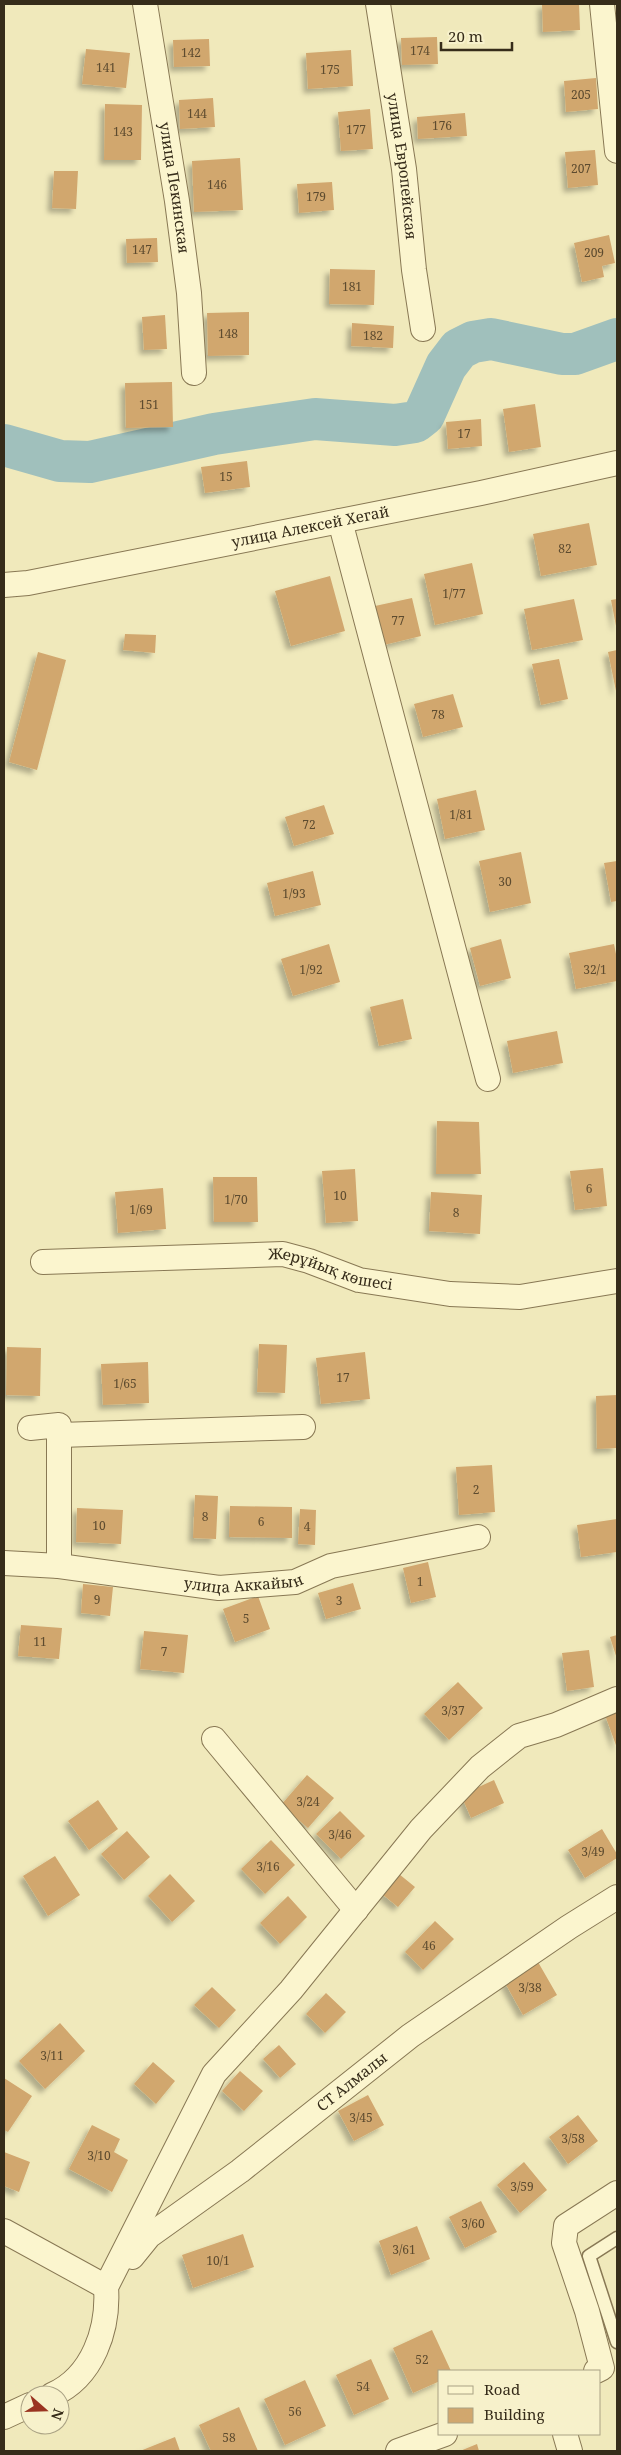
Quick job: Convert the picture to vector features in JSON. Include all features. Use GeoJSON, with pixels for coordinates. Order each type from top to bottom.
{"type":"FeatureCollection","features":[{"type":"Feature","properties":{"kind":"street","name":"улица Пекинская"},"geometry":{"type":"LineString","coordinates":[[145,4],[177,201],[189,293],[194,373]]}},
{"type":"Feature","properties":{"kind":"street","name":"улица Европейская"},"geometry":{"type":"LineString","coordinates":[[378,4],[404,169],[414,270],[423,328]]}},
{"type":"Feature","properties":{"kind":"street"},"geometry":{"type":"LineString","coordinates":[[602,4],[617,151]]}},
{"type":"Feature","properties":{"kind":"street","name":"улица Алексей Хегай"},"geometry":{"type":"LineString","coordinates":[[4,585],[28,583],[340,521],[617,463]]}},
{"type":"Feature","properties":{"kind":"street"},"geometry":{"type":"LineString","coordinates":[[340,521],[488,1079]]}},
{"type":"Feature","properties":{"kind":"street","name":"Жерұйық көшесі"},"geometry":{"type":"LineString","coordinates":[[42,1262],[283,1254],[309,1261],[358,1280],[450,1294],[520,1297],[617,1281]]}},
{"type":"Feature","properties":{"kind":"street"},"geometry":{"type":"LineString","coordinates":[[30,1428],[59,1425],[60,1566]]}},
{"type":"Feature","properties":{"kind":"street"},"geometry":{"type":"LineString","coordinates":[[60,1435],[303,1427]]}},
{"type":"Feature","properties":{"kind":"street","name":"улица Аккайын"},"geometry":{"type":"LineString","coordinates":[[4,1562],[60,1566],[219,1588],[296,1582],[331,1566],[478,1537]]}},
{"type":"Feature","properties":{"kind":"street"},"geometry":{"type":"LineString","coordinates":[[68,2385],[88,2366],[99,2344],[108,2306],[106,2287],[214,2074],[291,1990],[421,1829],[480,1767],[519,1736],[556,1725],[617,1700]]}},
{"type":"Feature","properties":{"kind":"street"},"geometry":{"type":"LineString","coordinates":[[214,1739],[356,1910]]}},
{"type":"Feature","properties":{"kind":"street","name":"СТ Алмалы"},"geometry":{"type":"LineString","coordinates":[[106,2287],[149,2236],[240,2171],[410,2036],[570,1926],[617,1897]]}},
{"type":"Feature","properties":{"kind":"street"},"geometry":{"type":"LineString","coordinates":[[604,2368],[564,2243],[566,2226],[617,2193]]}},
{"type":"Feature","properties":{"kind":"street"},"geometry":{"type":"LineString","coordinates":[[4,2232],[106,2287]]}},
{"type":"Feature","properties":{"kind":"street"},"geometry":{"type":"LineString","coordinates":[[4,2417],[20,2410]]}},
{"type":"Feature","properties":{"kind":"street"},"geometry":{"type":"LineString","coordinates":[[398,2451],[441,2435]]}},
{"type":"Feature","properties":{"kind":"street"},"geometry":{"type":"LineString","coordinates":[[565,2435],[570,2451]]}},
{"type":"Feature","properties":{"kind":"lane"},"geometry":{"type":"LineString","coordinates":[[617,2238],[589,2256],[617,2342]]}},
{"type":"Feature","properties":{"kind":"building"},"geometry":{"type":"Polygon","coordinates":[[[542,4],[579,4],[580,30],[543,32],[542,4]]]}},
{"type":"Feature","properties":{"kind":"building"},"geometry":{"type":"Polygon","coordinates":[[[437,37],[438,64],[402,65],[401,38],[437,37]]]}},
{"type":"Feature","properties":{"kind":"building"},"geometry":{"type":"Polygon","coordinates":[[[209,39],[210,66],[174,67],[173,40],[209,39]]]}},
{"type":"Feature","properties":{"kind":"building"},"geometry":{"type":"Polygon","coordinates":[[[86,49],[130,53],[126,88],[82,84],[86,49]]]}},
{"type":"Feature","properties":{"kind":"building"},"geometry":{"type":"Polygon","coordinates":[[[351,50],[353,86],[308,89],[306,53],[351,50]]]}},
{"type":"Feature","properties":{"kind":"building"},"geometry":{"type":"Polygon","coordinates":[[[596,78],[598,109],[566,112],[564,81],[596,78]]]}},
{"type":"Feature","properties":{"kind":"building"},"geometry":{"type":"Polygon","coordinates":[[[213,98],[215,127],[180,129],[179,100],[213,98]]]}},
{"type":"Feature","properties":{"kind":"building"},"geometry":{"type":"Polygon","coordinates":[[[105,104],[142,105],[141,160],[104,160],[105,104]]]}},
{"type":"Feature","properties":{"kind":"building"},"geometry":{"type":"Polygon","coordinates":[[[370,109],[373,149],[341,151],[338,112],[370,109]]]}},
{"type":"Feature","properties":{"kind":"building"},"geometry":{"type":"Polygon","coordinates":[[[465,113],[467,136],[418,139],[417,117],[465,113]]]}},
{"type":"Feature","properties":{"kind":"building"},"geometry":{"type":"Polygon","coordinates":[[[595,150],[598,185],[568,188],[565,152],[595,150]]]}},
{"type":"Feature","properties":{"kind":"building"},"geometry":{"type":"Polygon","coordinates":[[[240,158],[243,210],[194,212],[192,161],[240,158]]]}},
{"type":"Feature","properties":{"kind":"building"},"geometry":{"type":"Polygon","coordinates":[[[54,171],[78,171],[76,209],[52,208],[54,171]]]}},
{"type":"Feature","properties":{"kind":"building"},"geometry":{"type":"Polygon","coordinates":[[[332,182],[334,210],[299,213],[297,184],[332,182]]]}},
{"type":"Feature","properties":{"kind":"building"},"geometry":{"type":"Polygon","coordinates":[[[609,235],[615,263],[602,266],[604,277],[582,282],[574,243],[609,235]]]}},
{"type":"Feature","properties":{"kind":"building"},"geometry":{"type":"Polygon","coordinates":[[[157,238],[158,262],[127,263],[126,239],[157,238]]]}},
{"type":"Feature","properties":{"kind":"building"},"geometry":{"type":"Polygon","coordinates":[[[330,269],[375,270],[374,305],[329,304],[330,269]]]}},
{"type":"Feature","properties":{"kind":"building"},"geometry":{"type":"Polygon","coordinates":[[[249,312],[249,355],[208,356],[207,313],[249,312]]]}},
{"type":"Feature","properties":{"kind":"building"},"geometry":{"type":"Polygon","coordinates":[[[165,315],[167,349],[144,350],[142,317],[165,315]]]}},
{"type":"Feature","properties":{"kind":"building"},"geometry":{"type":"Polygon","coordinates":[[[352,323],[394,326],[393,348],[351,346],[352,323]]]}},
{"type":"Feature","properties":{"kind":"building"},"geometry":{"type":"Polygon","coordinates":[[[172,382],[173,427],[126,428],[125,383],[172,382]]]}},
{"type":"Feature","properties":{"kind":"building"},"geometry":{"type":"Polygon","coordinates":[[[535,404],[541,447],[509,452],[503,409],[535,404]]]}},
{"type":"Feature","properties":{"kind":"building"},"geometry":{"type":"Polygon","coordinates":[[[481,419],[482,446],[448,449],[446,422],[481,419]]]}},
{"type":"Feature","properties":{"kind":"building"},"geometry":{"type":"Polygon","coordinates":[[[247,461],[250,487],[205,493],[201,467],[247,461]]]}},
{"type":"Feature","properties":{"kind":"building"},"geometry":{"type":"Polygon","coordinates":[[[589,523],[597,565],[541,576],[533,534],[589,523]]]}},
{"type":"Feature","properties":{"kind":"building"},"geometry":{"type":"Polygon","coordinates":[[[472,563],[483,614],[435,625],[424,574],[472,563]]]}},
{"type":"Feature","properties":{"kind":"building"},"geometry":{"type":"Polygon","coordinates":[[[330,576],[345,631],[291,646],[275,591],[330,576]]]}},
{"type":"Feature","properties":{"kind":"building"},"geometry":{"type":"Polygon","coordinates":[[[412,598],[421,636],[384,645],[375,606],[412,598]]]}},
{"type":"Feature","properties":{"kind":"building"},"geometry":{"type":"Polygon","coordinates":[[[574,599],[583,640],[532,650],[524,609],[574,599]]]}},
{"type":"Feature","properties":{"kind":"building"},"geometry":{"type":"Polygon","coordinates":[[[617,599],[617,626],[616,626],[611,600],[617,599]]]}},
{"type":"Feature","properties":{"kind":"building"},"geometry":{"type":"Polygon","coordinates":[[[125,634],[156,635],[155,653],[123,650],[125,634]]]}},
{"type":"Feature","properties":{"kind":"building"},"geometry":{"type":"Polygon","coordinates":[[[617,650],[617,691],[616,691],[608,652],[617,650]]]}},
{"type":"Feature","properties":{"kind":"building"},"geometry":{"type":"Polygon","coordinates":[[[38,652],[66,660],[37,770],[9,762],[38,652]]]}},
{"type":"Feature","properties":{"kind":"building"},"geometry":{"type":"Polygon","coordinates":[[[559,659],[568,699],[541,705],[532,664],[559,659]]]}},
{"type":"Feature","properties":{"kind":"building"},"geometry":{"type":"Polygon","coordinates":[[[453,694],[463,727],[423,737],[414,704],[453,694]]]}},
{"type":"Feature","properties":{"kind":"building"},"geometry":{"type":"Polygon","coordinates":[[[476,790],[485,830],[445,839],[437,799],[476,790]]]}},
{"type":"Feature","properties":{"kind":"building"},"geometry":{"type":"Polygon","coordinates":[[[324,805],[334,834],[294,846],[285,817],[324,805]]]}},
{"type":"Feature","properties":{"kind":"building"},"geometry":{"type":"Polygon","coordinates":[[[521,852],[531,903],[490,912],[479,861],[521,852]]]}},
{"type":"Feature","properties":{"kind":"building"},"geometry":{"type":"Polygon","coordinates":[[[617,861],[617,901],[611,902],[604,863],[617,861]]]}},
{"type":"Feature","properties":{"kind":"building"},"geometry":{"type":"Polygon","coordinates":[[[313,871],[321,905],[275,916],[267,883],[313,871]]]}},
{"type":"Feature","properties":{"kind":"building"},"geometry":{"type":"Polygon","coordinates":[[[501,939],[511,978],[480,986],[470,948],[501,939]]]}},
{"type":"Feature","properties":{"kind":"building"},"geometry":{"type":"Polygon","coordinates":[[[329,944],[340,982],[293,996],[281,959],[329,944]]]}},
{"type":"Feature","properties":{"kind":"building"},"geometry":{"type":"Polygon","coordinates":[[[614,944],[617,959],[617,981],[576,989],[569,953],[614,944]]]}},
{"type":"Feature","properties":{"kind":"building"},"geometry":{"type":"Polygon","coordinates":[[[403,999],[412,1039],[379,1046],[370,1007],[403,999]]]}},
{"type":"Feature","properties":{"kind":"building"},"geometry":{"type":"Polygon","coordinates":[[[557,1031],[563,1063],[513,1073],[507,1041],[557,1031]]]}},
{"type":"Feature","properties":{"kind":"building"},"geometry":{"type":"Polygon","coordinates":[[[437,1121],[479,1122],[481,1174],[436,1174],[437,1121]]]}},
{"type":"Feature","properties":{"kind":"building"},"geometry":{"type":"Polygon","coordinates":[[[603,1168],[607,1206],[575,1210],[570,1171],[603,1168]]]}},
{"type":"Feature","properties":{"kind":"building"},"geometry":{"type":"Polygon","coordinates":[[[355,1169],[358,1221],[326,1223],[322,1171],[355,1169]]]}},
{"type":"Feature","properties":{"kind":"building"},"geometry":{"type":"Polygon","coordinates":[[[213,1177],[257,1177],[258,1222],[214,1222],[213,1177]]]}},
{"type":"Feature","properties":{"kind":"building"},"geometry":{"type":"Polygon","coordinates":[[[163,1188],[166,1229],[118,1233],[115,1192],[163,1188]]]}},
{"type":"Feature","properties":{"kind":"building"},"geometry":{"type":"Polygon","coordinates":[[[431,1192],[482,1195],[480,1234],[429,1231],[431,1192]]]}},
{"type":"Feature","properties":{"kind":"building"},"geometry":{"type":"Polygon","coordinates":[[[259,1344],[287,1345],[285,1393],[257,1392],[259,1344]]]}},
{"type":"Feature","properties":{"kind":"building"},"geometry":{"type":"Polygon","coordinates":[[[7,1347],[41,1348],[40,1396],[6,1395],[7,1347]]]}},
{"type":"Feature","properties":{"kind":"building"},"geometry":{"type":"Polygon","coordinates":[[[365,1352],[370,1399],[321,1404],[316,1358],[365,1352]]]}},
{"type":"Feature","properties":{"kind":"building"},"geometry":{"type":"Polygon","coordinates":[[[148,1362],[149,1403],[103,1405],[101,1364],[148,1362]]]}},
{"type":"Feature","properties":{"kind":"building"},"geometry":{"type":"Polygon","coordinates":[[[617,1395],[617,1448],[597,1449],[596,1396],[617,1395]]]}},
{"type":"Feature","properties":{"kind":"building"},"geometry":{"type":"Polygon","coordinates":[[[492,1465],[495,1512],[459,1515],[456,1467],[492,1465]]]}},
{"type":"Feature","properties":{"kind":"building"},"geometry":{"type":"Polygon","coordinates":[[[195,1495],[218,1496],[216,1539],[193,1538],[195,1495]]]}},
{"type":"Feature","properties":{"kind":"building"},"geometry":{"type":"Polygon","coordinates":[[[230,1506],[292,1507],[292,1538],[229,1537],[230,1506]]]}},
{"type":"Feature","properties":{"kind":"building"},"geometry":{"type":"Polygon","coordinates":[[[77,1508],[123,1510],[121,1544],[76,1542],[77,1508]]]}},
{"type":"Feature","properties":{"kind":"building"},"geometry":{"type":"Polygon","coordinates":[[[300,1509],[316,1510],[315,1545],[298,1544],[300,1509]]]}},
{"type":"Feature","properties":{"kind":"building"},"geometry":{"type":"Polygon","coordinates":[[[617,1519],[617,1552],[581,1557],[577,1525],[617,1519]]]}},
{"type":"Feature","properties":{"kind":"building"},"geometry":{"type":"Polygon","coordinates":[[[428,1562],[436,1597],[411,1603],[403,1568],[428,1562]]]}},
{"type":"Feature","properties":{"kind":"building"},"geometry":{"type":"Polygon","coordinates":[[[353,1583],[361,1609],[326,1619],[318,1593],[353,1583]]]}},
{"type":"Feature","properties":{"kind":"building"},"geometry":{"type":"Polygon","coordinates":[[[83,1584],[113,1587],[110,1616],[81,1613],[83,1584]]]}},
{"type":"Feature","properties":{"kind":"building"},"geometry":{"type":"Polygon","coordinates":[[[258,1596],[270,1629],[235,1642],[223,1609],[258,1596]]]}},
{"type":"Feature","properties":{"kind":"building"},"geometry":{"type":"Polygon","coordinates":[[[21,1625],[62,1628],[59,1659],[18,1656],[21,1625]]]}},
{"type":"Feature","properties":{"kind":"building"},"geometry":{"type":"Polygon","coordinates":[[[144,1631],[188,1635],[184,1673],[140,1669],[144,1631]]]}},
{"type":"Feature","properties":{"kind":"building"},"geometry":{"type":"Polygon","coordinates":[[[617,1635],[617,1659],[610,1637],[617,1635]]]}},
{"type":"Feature","properties":{"kind":"building"},"geometry":{"type":"Polygon","coordinates":[[[589,1650],[594,1687],[567,1691],[562,1653],[589,1650]]]}},
{"type":"Feature","properties":{"kind":"building"},"geometry":{"type":"Polygon","coordinates":[[[458,1682],[483,1708],[449,1740],[424,1714],[458,1682]]]}},
{"type":"Feature","properties":{"kind":"building"},"geometry":{"type":"Polygon","coordinates":[[[617,1711],[617,1748],[605,1715],[617,1711]]]}},
{"type":"Feature","properties":{"kind":"building"},"geometry":{"type":"Polygon","coordinates":[[[307,1775],[334,1798],[308,1828],[281,1805],[307,1775]]]}},
{"type":"Feature","properties":{"kind":"building"},"geometry":{"type":"Polygon","coordinates":[[[494,1780],[504,1803],[471,1818],[461,1795],[494,1780]]]}},
{"type":"Feature","properties":{"kind":"building"},"geometry":{"type":"Polygon","coordinates":[[[98,1800],[118,1829],[89,1850],[68,1821],[98,1800]]]}},
{"type":"Feature","properties":{"kind":"building"},"geometry":{"type":"Polygon","coordinates":[[[340,1811],[365,1836],[341,1859],[316,1834],[340,1811]]]}},
{"type":"Feature","properties":{"kind":"building"},"geometry":{"type":"Polygon","coordinates":[[[602,1829],[617,1854],[617,1858],[585,1878],[568,1850],[602,1829]]]}},
{"type":"Feature","properties":{"kind":"building"},"geometry":{"type":"Polygon","coordinates":[[[127,1831],[150,1857],[124,1880],[101,1854],[127,1831]]]}},
{"type":"Feature","properties":{"kind":"building"},"geometry":{"type":"Polygon","coordinates":[[[271,1840],[295,1865],[265,1894],[241,1869],[271,1840]]]}},
{"type":"Feature","properties":{"kind":"building"},"geometry":{"type":"Polygon","coordinates":[[[55,1856],[80,1895],[48,1916],[23,1876],[55,1856]]]}},
{"type":"Feature","properties":{"kind":"building"},"geometry":{"type":"Polygon","coordinates":[[[170,1874],[195,1901],[172,1922],[148,1896],[170,1874]]]}},
{"type":"Feature","properties":{"kind":"building"},"geometry":{"type":"Polygon","coordinates":[[[399,1874],[415,1887],[398,1907],[382,1894],[399,1874]]]}},
{"type":"Feature","properties":{"kind":"building"},"geometry":{"type":"Polygon","coordinates":[[[288,1896],[307,1917],[280,1944],[260,1923],[288,1896]]]}},
{"type":"Feature","properties":{"kind":"building"},"geometry":{"type":"Polygon","coordinates":[[[435,1921],[454,1939],[423,1970],[405,1952],[435,1921]]]}},
{"type":"Feature","properties":{"kind":"building"},"geometry":{"type":"Polygon","coordinates":[[[538,1962],[557,1995],[523,2015],[504,1981],[538,1962]]]}},
{"type":"Feature","properties":{"kind":"building"},"geometry":{"type":"Polygon","coordinates":[[[212,1987],[236,2010],[219,2028],[194,2005],[212,1987]]]}},
{"type":"Feature","properties":{"kind":"building"},"geometry":{"type":"Polygon","coordinates":[[[326,1993],[346,2012],[325,2033],[306,2014],[326,1993]]]}},
{"type":"Feature","properties":{"kind":"building"},"geometry":{"type":"Polygon","coordinates":[[[60,2023],[85,2051],[45,2089],[19,2061],[60,2023]]]}},
{"type":"Feature","properties":{"kind":"building"},"geometry":{"type":"Polygon","coordinates":[[[279,2045],[296,2064],[280,2078],[263,2059],[279,2045]]]}},
{"type":"Feature","properties":{"kind":"building"},"geometry":{"type":"Polygon","coordinates":[[[153,2062],[175,2081],[156,2104],[134,2084],[153,2062]]]}},
{"type":"Feature","properties":{"kind":"building"},"geometry":{"type":"Polygon","coordinates":[[[240,2071],[263,2091],[244,2111],[222,2091],[240,2071]]]}},
{"type":"Feature","properties":{"kind":"building"},"geometry":{"type":"Polygon","coordinates":[[[4,2078],[32,2096],[8,2132],[4,2130],[4,2078]]]}},
{"type":"Feature","properties":{"kind":"building"},"geometry":{"type":"Polygon","coordinates":[[[368,2095],[384,2125],[354,2141],[338,2111],[368,2095]]]}},
{"type":"Feature","properties":{"kind":"building"},"geometry":{"type":"Polygon","coordinates":[[[578,2115],[598,2141],[568,2164],[549,2137],[578,2115]]]}},
{"type":"Feature","properties":{"kind":"building"},"geometry":{"type":"Polygon","coordinates":[[[92,2125],[120,2139],[114,2152],[128,2160],[112,2192],[69,2169],[92,2125]]]}},
{"type":"Feature","properties":{"kind":"building"},"geometry":{"type":"Polygon","coordinates":[[[4,2152],[30,2162],[19,2192],[4,2186],[4,2152]]]}},
{"type":"Feature","properties":{"kind":"building"},"geometry":{"type":"Polygon","coordinates":[[[524,2162],[547,2190],[520,2213],[497,2185],[524,2162]]]}},
{"type":"Feature","properties":{"kind":"building"},"geometry":{"type":"Polygon","coordinates":[[[481,2201],[497,2232],[465,2248],[449,2217],[481,2201]]]}},
{"type":"Feature","properties":{"kind":"building"},"geometry":{"type":"Polygon","coordinates":[[[417,2226],[430,2259],[391,2275],[379,2241],[417,2226]]]}},
{"type":"Feature","properties":{"kind":"building"},"geometry":{"type":"Polygon","coordinates":[[[243,2234],[254,2267],[193,2288],[182,2255],[243,2234]]]}},
{"type":"Feature","properties":{"kind":"building"},"geometry":{"type":"Polygon","coordinates":[[[432,2330],[451,2370],[438,2370],[438,2382],[413,2393],[393,2348],[432,2330]]]}},
{"type":"Feature","properties":{"kind":"building"},"geometry":{"type":"Polygon","coordinates":[[[371,2359],[389,2399],[354,2415],[336,2375],[371,2359]]]}},
{"type":"Feature","properties":{"kind":"building"},"geometry":{"type":"Polygon","coordinates":[[[305,2380],[326,2426],[285,2445],[264,2399],[305,2380]]]}},
{"type":"Feature","properties":{"kind":"building"},"geometry":{"type":"Polygon","coordinates":[[[239,2407],[258,2451],[211,2451],[199,2425],[239,2407]]]}},
{"type":"Feature","properties":{"kind":"building"},"geometry":{"type":"Polygon","coordinates":[[[175,2437],[180,2451],[140,2451],[175,2437]]]}},
{"type":"Feature","properties":{"kind":"building"},"geometry":{"type":"Polygon","coordinates":[[[477,2444],[479,2451],[460,2451],[477,2444]]]}},
{"type":"Feature","properties":{"kind":"waterway"},"geometry":{"type":"LineString","coordinates":[[4,445],[60,461],[90,462],[214,434],[315,419],[395,425],[415,422],[424,415],[446,366],[459,349],[473,342],[491,339],[562,354],[575,354],[617,339]]}}]}
